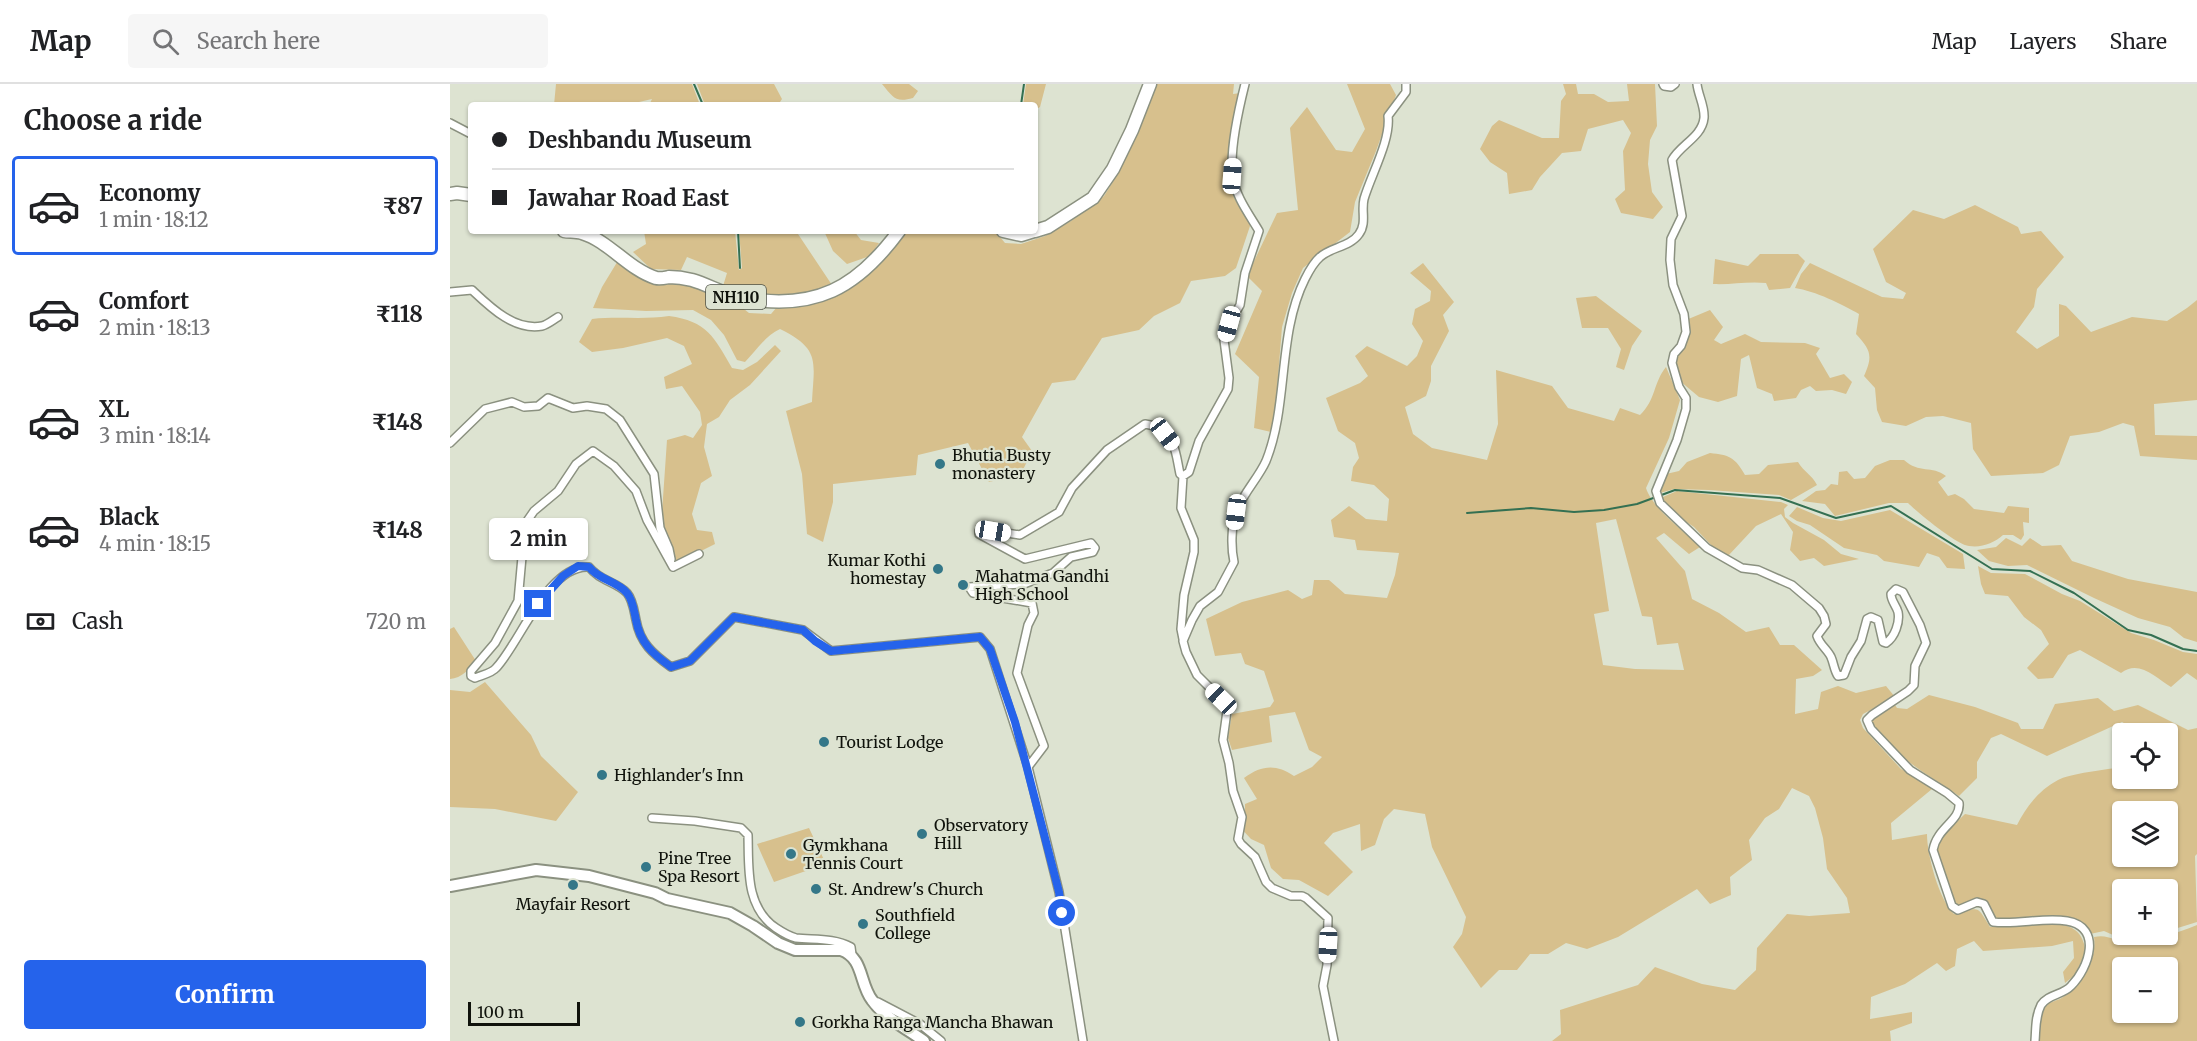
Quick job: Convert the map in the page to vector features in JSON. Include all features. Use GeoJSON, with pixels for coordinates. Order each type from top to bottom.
{"type":"FeatureCollection","features":[{"type":"Feature","properties":{"kind":"highway"},"geometry":{"type":"LineString","coordinates":[[1038,230],[1048,227],[1093,198],[1113,169],[1132,130],[1150,84]]}},
{"type":"Feature","properties":{"kind":"highway"},"geometry":{"type":"LineString","coordinates":[[450,194],[468,195]]}},
{"type":"Feature","properties":{"kind":"highway","name":"NH110"},"geometry":{"type":"LineString","coordinates":[[591,235],[641,271],[657,279],[685,278],[744,299],[804,301],[831,294],[856,278],[884,252],[897,234]]}},
{"type":"Feature","properties":{"kind":"main road"},"geometry":{"type":"LineString","coordinates":[[450,886],[536,870],[589,876],[730,913],[778,944],[795,950],[841,950],[852,955],[870,998],[881,1010],[924,1041]]}},
{"type":"Feature","properties":{"kind":"street"},"geometry":{"type":"LineString","coordinates":[[1183,476],[1189,472],[1199,441],[1228,389],[1229,378],[1224,340],[1239,305],[1245,273],[1259,231],[1238,196],[1232,176],[1239,109],[1245,84]]}},
{"type":"Feature","properties":{"kind":"street"},"geometry":{"type":"LineString","coordinates":[[1184,641],[1200,606],[1218,592],[1234,562],[1232,552],[1236,512],[1266,462],[1277,414],[1296,297],[1312,265],[1321,255],[1349,243],[1360,233],[1364,224],[1365,197],[1389,124],[1388,116],[1406,92],[1406,84]]}},
{"type":"Feature","properties":{"kind":"street"},"geometry":{"type":"LineString","coordinates":[[1663,84],[1671,87],[1675,84]]}},
{"type":"Feature","properties":{"kind":"street"},"geometry":{"type":"LineString","coordinates":[[1697,84],[1704,117],[1702,127],[1675,154],[1672,160],[1682,216],[1671,239],[1670,260],[1673,285],[1684,314],[1686,332],[1681,346],[1674,354],[1672,363],[1679,387],[1686,398],[1686,409],[1677,440],[1656,491],[1660,503],[1707,548],[1742,568],[1758,570],[1792,585],[1819,608],[1826,624],[1817,636],[1818,640],[1831,657],[1838,676],[1847,672],[1851,657],[1871,617],[1878,620],[1883,642],[1886,643],[1892,639],[1899,616],[1891,594],[1896,590],[1903,591],[1926,643],[1915,666],[1914,685],[1867,720],[1871,729],[1900,761],[1910,770],[1947,792],[1959,803],[1960,810],[1940,832],[1934,841],[1933,850],[1952,906],[1958,910],[1977,902],[1984,904],[1993,922],[2009,924],[2064,921],[2076,923],[2082,929],[2091,949],[2086,966],[2079,978],[2069,989],[2047,998],[2042,1005],[2035,1023],[2035,1041]]}},
{"type":"Feature","properties":{"kind":"street"},"geometry":{"type":"LineString","coordinates":[[450,123],[468,132]]}},
{"type":"Feature","properties":{"kind":"street"},"geometry":{"type":"LineString","coordinates":[[450,292],[472,290],[500,315],[527,326],[543,326],[558,317]]}},
{"type":"Feature","properties":{"kind":"street"},"geometry":{"type":"LineString","coordinates":[[450,443],[485,409],[513,402],[524,407],[538,406],[548,398],[573,408],[587,406],[606,409],[620,420],[654,474],[660,528],[669,549],[673,567]]}},
{"type":"Feature","properties":{"kind":"street"},"geometry":{"type":"LineString","coordinates":[[1028,767],[1044,746],[1017,673],[1028,626],[1034,613],[1032,603],[1013,602],[973,593],[969,587],[1024,584],[1053,573],[1071,557],[1093,552],[1095,548],[1091,543],[1025,559],[979,534],[978,531],[1020,535],[1059,512],[1072,488],[1107,450],[1145,424],[1160,427],[1174,444],[1178,456],[1180,474],[1183,476],[1180,508],[1194,540],[1194,557],[1183,606],[1181,629],[1186,652],[1197,675],[1221,699],[1227,711],[1223,740],[1233,791],[1242,817],[1240,844],[1255,857],[1266,882],[1272,888],[1291,896],[1306,898],[1328,918],[1327,965],[1323,986],[1334,1041]]}},
{"type":"Feature","properties":{"kind":"street"},"geometry":{"type":"LineString","coordinates":[[673,567],[647,520],[636,491],[614,466],[593,451],[576,464],[558,491],[534,511],[525,524],[522,534],[518,601],[495,643],[471,671],[471,676],[476,678],[495,670],[538,604],[563,576],[578,566],[589,567],[595,575],[627,592],[632,602],[638,629],[647,648],[671,667],[690,661],[734,617],[803,630],[831,651],[980,637],[990,649],[1028,767],[1059,892],[1083,1041]]}},
{"type":"Feature","properties":{"kind":"street"},"geometry":{"type":"LineString","coordinates":[[673,567],[699,554]]}},
{"type":"Feature","properties":{"kind":"street"},"geometry":{"type":"LineString","coordinates":[[652,818],[741,828],[748,835],[748,876],[757,909],[771,925],[786,935],[845,944],[850,947],[852,955]]}},
{"type":"Feature","properties":{"kind":"street"},"geometry":{"type":"LineString","coordinates":[[870,998],[920,1024],[941,1041]]}},
{"type":"Feature","properties":{"kind":"shaded area"},"geometry":{"type":"Polygon","coordinates":[[[556,84],[692,84],[699,102],[650,102],[652,99],[639,102],[554,102],[556,84]]]}},
{"type":"Feature","properties":{"kind":"shaded area"},"geometry":{"type":"Polygon","coordinates":[[[697,84],[774,84],[782,99],[780,102],[704,102],[697,84]]]}},
{"type":"Feature","properties":{"kind":"shaded area"},"geometry":{"type":"Polygon","coordinates":[[[882,84],[909,84],[918,91],[913,98],[902,100],[892,95],[882,84]]]}},
{"type":"Feature","properties":{"kind":"shaded area"},"geometry":{"type":"Polygon","coordinates":[[[1026,84],[1046,84],[1040,107],[1038,108],[1038,102],[1023,102],[1026,84]]]}},
{"type":"Feature","properties":{"kind":"shaded area"},"geometry":{"type":"Polygon","coordinates":[[[1155,84],[1234,84],[1233,94],[1241,93],[1231,131],[1228,171],[1233,195],[1251,223],[1236,268],[1225,276],[1191,281],[1180,303],[1154,316],[1139,330],[1102,338],[1075,380],[1052,383],[1022,437],[1032,451],[1021,474],[989,482],[968,443],[918,455],[916,475],[833,484],[833,502],[823,542],[807,534],[802,474],[786,411],[812,402],[814,367],[809,350],[803,343],[780,329],[765,340],[745,362],[737,360],[724,335],[711,320],[693,310],[646,311],[593,308],[602,287],[619,259],[673,279],[708,288],[749,313],[771,314],[777,307],[804,304],[888,252],[903,234],[998,234],[1005,243],[1021,244],[1045,236],[1071,221],[1104,196],[1114,180],[1155,84]]]}},
{"type":"Feature","properties":{"kind":"shaded area"},"geometry":{"type":"Polygon","coordinates":[[[1347,84],[1390,84],[1396,95],[1355,202],[1350,232],[1303,268],[1292,293],[1282,327],[1275,414],[1271,432],[1254,428],[1259,377],[1235,354],[1262,291],[1247,276],[1277,213],[1298,210],[1290,128],[1307,107],[1336,150],[1352,152],[1365,129],[1347,84]]]}},
{"type":"Feature","properties":{"kind":"shaded area"},"geometry":{"type":"Polygon","coordinates":[[[1563,84],[1576,84],[1578,94],[1594,94],[1608,102],[1629,101],[1627,84],[1655,84],[1657,126],[1650,140],[1648,164],[1652,192],[1663,207],[1653,219],[1621,213],[1615,199],[1625,190],[1623,151],[1631,133],[1623,120],[1588,129],[1581,151],[1562,153],[1540,177],[1532,190],[1509,194],[1507,173],[1490,162],[1480,149],[1492,126],[1499,120],[1542,138],[1559,138],[1561,101],[1566,94],[1563,84]]]}},
{"type":"Feature","properties":{"kind":"shaded area"},"geometry":{"type":"Polygon","coordinates":[[[1975,205],[2018,227],[2021,234],[2041,231],[2064,257],[2037,289],[2034,307],[2016,332],[2037,349],[2059,336],[2059,304],[2066,306],[2091,332],[2132,317],[2167,321],[2197,300],[2197,400],[2154,404],[2155,435],[2197,436],[2197,460],[2140,456],[2134,426],[2123,423],[2099,432],[2070,436],[2059,465],[2043,473],[1991,476],[1973,449],[1971,423],[1943,416],[1926,417],[1906,426],[1882,422],[1877,410],[1875,388],[1864,376],[1869,363],[1869,354],[1865,344],[1856,334],[1859,314],[1828,298],[1795,288],[1801,274],[1810,263],[1882,297],[1903,299],[1906,293],[1886,282],[1873,249],[1913,210],[1944,219],[1975,205]]]}},
{"type":"Feature","properties":{"kind":"shaded area"},"geometry":{"type":"Polygon","coordinates":[[[644,234],[735,234],[739,270],[742,268],[739,234],[798,234],[832,285],[792,294],[764,294],[736,289],[723,286],[727,273],[687,257],[681,270],[651,269],[633,252],[646,244],[644,234]]]}},
{"type":"Feature","properties":{"kind":"shaded area"},"geometry":{"type":"Polygon","coordinates":[[[825,234],[856,234],[861,240],[879,243],[870,256],[847,264],[833,251],[825,234]]]}},
{"type":"Feature","properties":{"kind":"shaded area"},"geometry":{"type":"Polygon","coordinates":[[[1760,254],[1798,254],[1805,261],[1790,288],[1769,290],[1766,283],[1713,284],[1715,259],[1748,266],[1760,254]]]}},
{"type":"Feature","properties":{"kind":"shaded area"},"geometry":{"type":"Polygon","coordinates":[[[1423,263],[1454,302],[1443,315],[1449,331],[1431,366],[1431,381],[1426,396],[1405,407],[1413,434],[1432,448],[1487,460],[1498,424],[1496,370],[1552,386],[1568,408],[1614,421],[1620,408],[1640,415],[1649,403],[1666,367],[1680,400],[1669,438],[1646,488],[1649,496],[1662,512],[1700,547],[1689,554],[1664,533],[1656,538],[1685,571],[1692,599],[1719,613],[1746,632],[1769,627],[1780,645],[1794,645],[1822,670],[1813,676],[1796,679],[1795,714],[1818,709],[1821,692],[1838,686],[1856,693],[1886,686],[1895,697],[1863,714],[1860,720],[1863,728],[1901,769],[1917,777],[1932,789],[1891,823],[1892,840],[1927,834],[1935,877],[1943,899],[1954,914],[1973,909],[1979,911],[1990,927],[2058,924],[2075,930],[2081,937],[2086,951],[2075,975],[2065,983],[2063,972],[2074,958],[2073,941],[2052,946],[1983,951],[1974,941],[1957,949],[1955,966],[1946,971],[1937,963],[1905,984],[1871,997],[1870,1019],[1912,1012],[1912,1023],[1890,1031],[1891,1041],[1552,1041],[1561,1034],[1560,1010],[1638,985],[1655,967],[1702,984],[1735,990],[1756,970],[1757,948],[1787,914],[1809,916],[1850,913],[1847,898],[1827,869],[1823,838],[1815,808],[1809,796],[1792,788],[1779,809],[1765,818],[1749,840],[1752,860],[1730,877],[1731,895],[1710,904],[1697,889],[1618,937],[1587,949],[1566,943],[1548,954],[1530,954],[1517,970],[1499,970],[1481,988],[1453,947],[1462,934],[1466,917],[1432,847],[1425,814],[1394,809],[1384,819],[1375,845],[1361,851],[1360,824],[1333,833],[1324,843],[1353,872],[1328,896],[1299,880],[1283,879],[1271,868],[1264,845],[1251,839],[1236,823],[1245,812],[1245,804],[1257,799],[1244,778],[1263,768],[1281,769],[1294,776],[1312,767],[1322,757],[1309,750],[1295,712],[1269,716],[1272,742],[1232,750],[1228,738],[1232,714],[1270,707],[1274,701],[1264,671],[1245,664],[1241,653],[1215,656],[1206,619],[1242,602],[1288,590],[1302,599],[1312,595],[1314,580],[1329,580],[1345,594],[1387,598],[1395,575],[1399,553],[1357,550],[1355,540],[1334,537],[1331,520],[1349,506],[1366,519],[1387,521],[1389,499],[1374,485],[1351,481],[1353,467],[1359,458],[1355,443],[1338,431],[1326,398],[1360,383],[1368,376],[1355,356],[1367,346],[1407,366],[1417,356],[1423,341],[1412,324],[1415,309],[1430,301],[1431,291],[1410,273],[1423,263]],[[1616,519],[1596,523],[1609,611],[1594,614],[1603,665],[1635,669],[1684,670],[1678,643],[1657,645],[1652,617],[1642,616],[1616,519]]]}},
{"type":"Feature","properties":{"kind":"shaded area"},"geometry":{"type":"Polygon","coordinates":[[[1596,296],[1642,331],[1632,346],[1624,370],[1616,367],[1621,349],[1608,328],[1582,328],[1576,298],[1596,296]]]}},
{"type":"Feature","properties":{"kind":"shaded area"},"geometry":{"type":"Polygon","coordinates":[[[1710,310],[1723,327],[1714,340],[1721,344],[1745,334],[1761,342],[1805,343],[1820,348],[1816,354],[1830,378],[1844,374],[1852,382],[1846,394],[1832,390],[1816,391],[1810,386],[1801,390],[1796,398],[1774,401],[1772,394],[1757,388],[1749,355],[1741,359],[1737,396],[1718,402],[1699,397],[1680,381],[1674,360],[1686,336],[1686,320],[1710,310]]]}},
{"type":"Feature","properties":{"kind":"shaded area"},"geometry":{"type":"Polygon","coordinates":[[[669,316],[682,318],[701,326],[714,339],[732,368],[743,370],[757,362],[775,345],[781,351],[750,385],[730,400],[719,417],[707,424],[704,447],[712,476],[701,483],[692,514],[697,530],[712,532],[715,544],[675,564],[671,548],[661,527],[667,440],[685,435],[693,438],[702,425],[700,412],[682,386],[666,389],[664,377],[692,364],[684,346],[667,338],[592,352],[579,342],[592,319],[669,316]]]}},
{"type":"Feature","properties":{"kind":"shaded area"},"geometry":{"type":"Polygon","coordinates":[[[1710,453],[1731,458],[1745,475],[1759,474],[1768,465],[1798,462],[1817,485],[1791,500],[1779,495],[1709,490],[1674,489],[1660,493],[1659,489],[1666,474],[1679,471],[1687,462],[1710,453]]]}},
{"type":"Feature","properties":{"kind":"shaded area"},"geometry":{"type":"Polygon","coordinates":[[[1890,460],[1904,460],[1915,467],[1941,473],[1946,476],[1938,482],[1948,496],[1955,494],[1974,509],[2004,513],[2008,506],[2029,508],[2029,523],[2023,522],[2024,535],[2021,540],[2013,535],[2003,535],[1988,544],[1969,546],[1947,535],[1908,503],[1889,503],[1835,516],[1825,504],[1802,501],[1816,491],[1825,490],[1831,484],[1838,485],[1839,472],[1847,471],[1854,479],[1865,478],[1875,466],[1890,460]]]}},
{"type":"Feature","properties":{"kind":"shaded area"},"geometry":{"type":"Polygon","coordinates":[[[1677,491],[1781,502],[1788,505],[1784,509],[1785,517],[1793,523],[1824,540],[1841,554],[1859,559],[1824,566],[1814,558],[1800,561],[1790,550],[1793,532],[1781,514],[1756,526],[1728,556],[1712,546],[1694,527],[1664,504],[1663,497],[1677,491]]]}},
{"type":"Feature","properties":{"kind":"shaded area"},"geometry":{"type":"Polygon","coordinates":[[[1797,507],[1823,518],[1841,521],[1890,510],[1963,554],[1965,569],[1947,568],[1939,557],[1927,553],[1919,567],[1884,561],[1877,555],[1844,548],[1810,525],[1789,516],[1797,507]]]}},
{"type":"Feature","properties":{"kind":"shaded area"},"geometry":{"type":"Polygon","coordinates":[[[2006,538],[2022,546],[2030,538],[2042,546],[2061,545],[2072,561],[2128,579],[2197,592],[2197,642],[2184,638],[2170,627],[2138,618],[2027,565],[2008,566],[1989,561],[1977,550],[1996,547],[2006,538]]]}},
{"type":"Feature","properties":{"kind":"shaded area"},"geometry":{"type":"Polygon","coordinates":[[[1978,566],[1991,573],[2025,574],[2080,601],[2131,633],[2183,652],[2197,654],[2197,680],[2187,673],[2171,687],[2141,669],[2128,669],[2121,673],[2080,650],[2068,655],[2053,678],[2038,679],[2027,668],[2049,644],[2041,630],[2024,617],[2008,596],[1985,594],[1978,566]]]}},
{"type":"Feature","properties":{"kind":"shaded area"},"geometry":{"type":"Polygon","coordinates":[[[454,627],[476,661],[462,675],[450,679],[450,629],[454,627]]]}},
{"type":"Feature","properties":{"kind":"shaded area"},"geometry":{"type":"Polygon","coordinates":[[[485,682],[531,735],[541,756],[578,792],[556,821],[495,809],[450,807],[450,690],[470,692],[485,682]]]}},
{"type":"Feature","properties":{"kind":"shaded area"},"geometry":{"type":"Polygon","coordinates":[[[1929,695],[1975,707],[2018,723],[2021,729],[2043,729],[2055,704],[2098,698],[2114,711],[2138,705],[2174,723],[2112,723],[2112,727],[2047,756],[2001,734],[1991,738],[1977,762],[1977,778],[1959,796],[1898,753],[1887,743],[1870,720],[1895,705],[1897,708],[1907,709],[1929,695]]]}},
{"type":"Feature","properties":{"kind":"shaded area"},"geometry":{"type":"Polygon","coordinates":[[[2178,725],[2188,730],[2197,728],[2197,854],[2195,856],[2197,922],[2178,928],[2178,879],[2112,879],[2112,935],[2104,931],[2090,934],[2076,920],[1994,920],[1975,900],[1960,906],[1954,904],[1938,853],[1937,845],[1943,835],[1965,814],[2017,825],[2029,805],[2051,784],[2063,778],[2112,769],[2112,789],[2178,789],[2178,725]]]}},
{"type":"Feature","properties":{"kind":"shaded area","name":"Gymkhana Tennis Court"},"geometry":{"type":"Polygon","coordinates":[[[809,828],[826,864],[774,882],[757,844],[809,828]]]}},
{"type":"Feature","properties":{"kind":"shaded area"},"geometry":{"type":"Polygon","coordinates":[[[2197,925],[2197,1041],[2040,1041],[2040,1022],[2044,1009],[2050,1003],[2068,994],[2081,981],[2093,956],[2094,937],[2112,939],[2112,945],[2178,945],[2178,931],[2197,925]]]}},
{"type":"Feature","properties":{"kind":"waterway"},"geometry":{"type":"LineString","coordinates":[[694,84],[702,102]]}},
{"type":"Feature","properties":{"kind":"waterway"},"geometry":{"type":"LineString","coordinates":[[1021,102],[1024,84]]}},
{"type":"Feature","properties":{"kind":"waterway"},"geometry":{"type":"LineString","coordinates":[[738,234],[740,268]]}},
{"type":"Feature","properties":{"kind":"waterway"},"geometry":{"type":"LineString","coordinates":[[1467,513],[1531,508],[1574,512],[1604,510],[1637,504],[1675,490],[1780,498],[1836,518],[1891,506],[1992,569],[2030,571],[2074,593],[2128,630],[2151,635],[2183,649],[2197,651]]}},
{"type":"Feature","properties":{"kind":"place","name":"Bhutia Busty monastery"},"geometry":{"type":"Point","coordinates":[940,464]}},
{"type":"Feature","properties":{"kind":"place","name":"Kumar Kothi homestay"},"geometry":{"type":"Point","coordinates":[938,569]}},
{"type":"Feature","properties":{"kind":"place","name":"Mahatma Gandhi High School"},"geometry":{"type":"Point","coordinates":[963,585]}},
{"type":"Feature","properties":{"kind":"place","name":"Tourist Lodge"},"geometry":{"type":"Point","coordinates":[824,742]}},
{"type":"Feature","properties":{"kind":"place","name":"Highlander's Inn"},"geometry":{"type":"Point","coordinates":[602,775]}},
{"type":"Feature","properties":{"kind":"place","name":"Observatory Hill"},"geometry":{"type":"Point","coordinates":[922,834]}},
{"type":"Feature","properties":{"kind":"place","name":"Gymkhana Tennis Court"},"geometry":{"type":"Point","coordinates":[791,854]}},
{"type":"Feature","properties":{"kind":"place","name":"Pine Tree Spa Resort"},"geometry":{"type":"Point","coordinates":[646,867]}},
{"type":"Feature","properties":{"kind":"place","name":"Mayfair Resort"},"geometry":{"type":"Point","coordinates":[573,885]}},
{"type":"Feature","properties":{"kind":"place","name":"St. Andrew's Church"},"geometry":{"type":"Point","coordinates":[816,889]}},
{"type":"Feature","properties":{"kind":"place","name":"Southfield College"},"geometry":{"type":"Point","coordinates":[863,924]}},
{"type":"Feature","properties":{"kind":"place","name":"Gorkha Ranga Mancha Bhawan"},"geometry":{"type":"Point","coordinates":[800,1022]}},
{"type":"Feature","properties":{"kind":"route"},"geometry":{"type":"LineString","coordinates":[[538,604],[563,576],[578,566],[589,567],[595,575],[627,592],[632,602],[638,629],[647,648],[671,667],[690,661],[734,617],[803,630],[831,651],[980,637],[990,649],[1015,722],[1059,892],[1062,913]]}}]}
